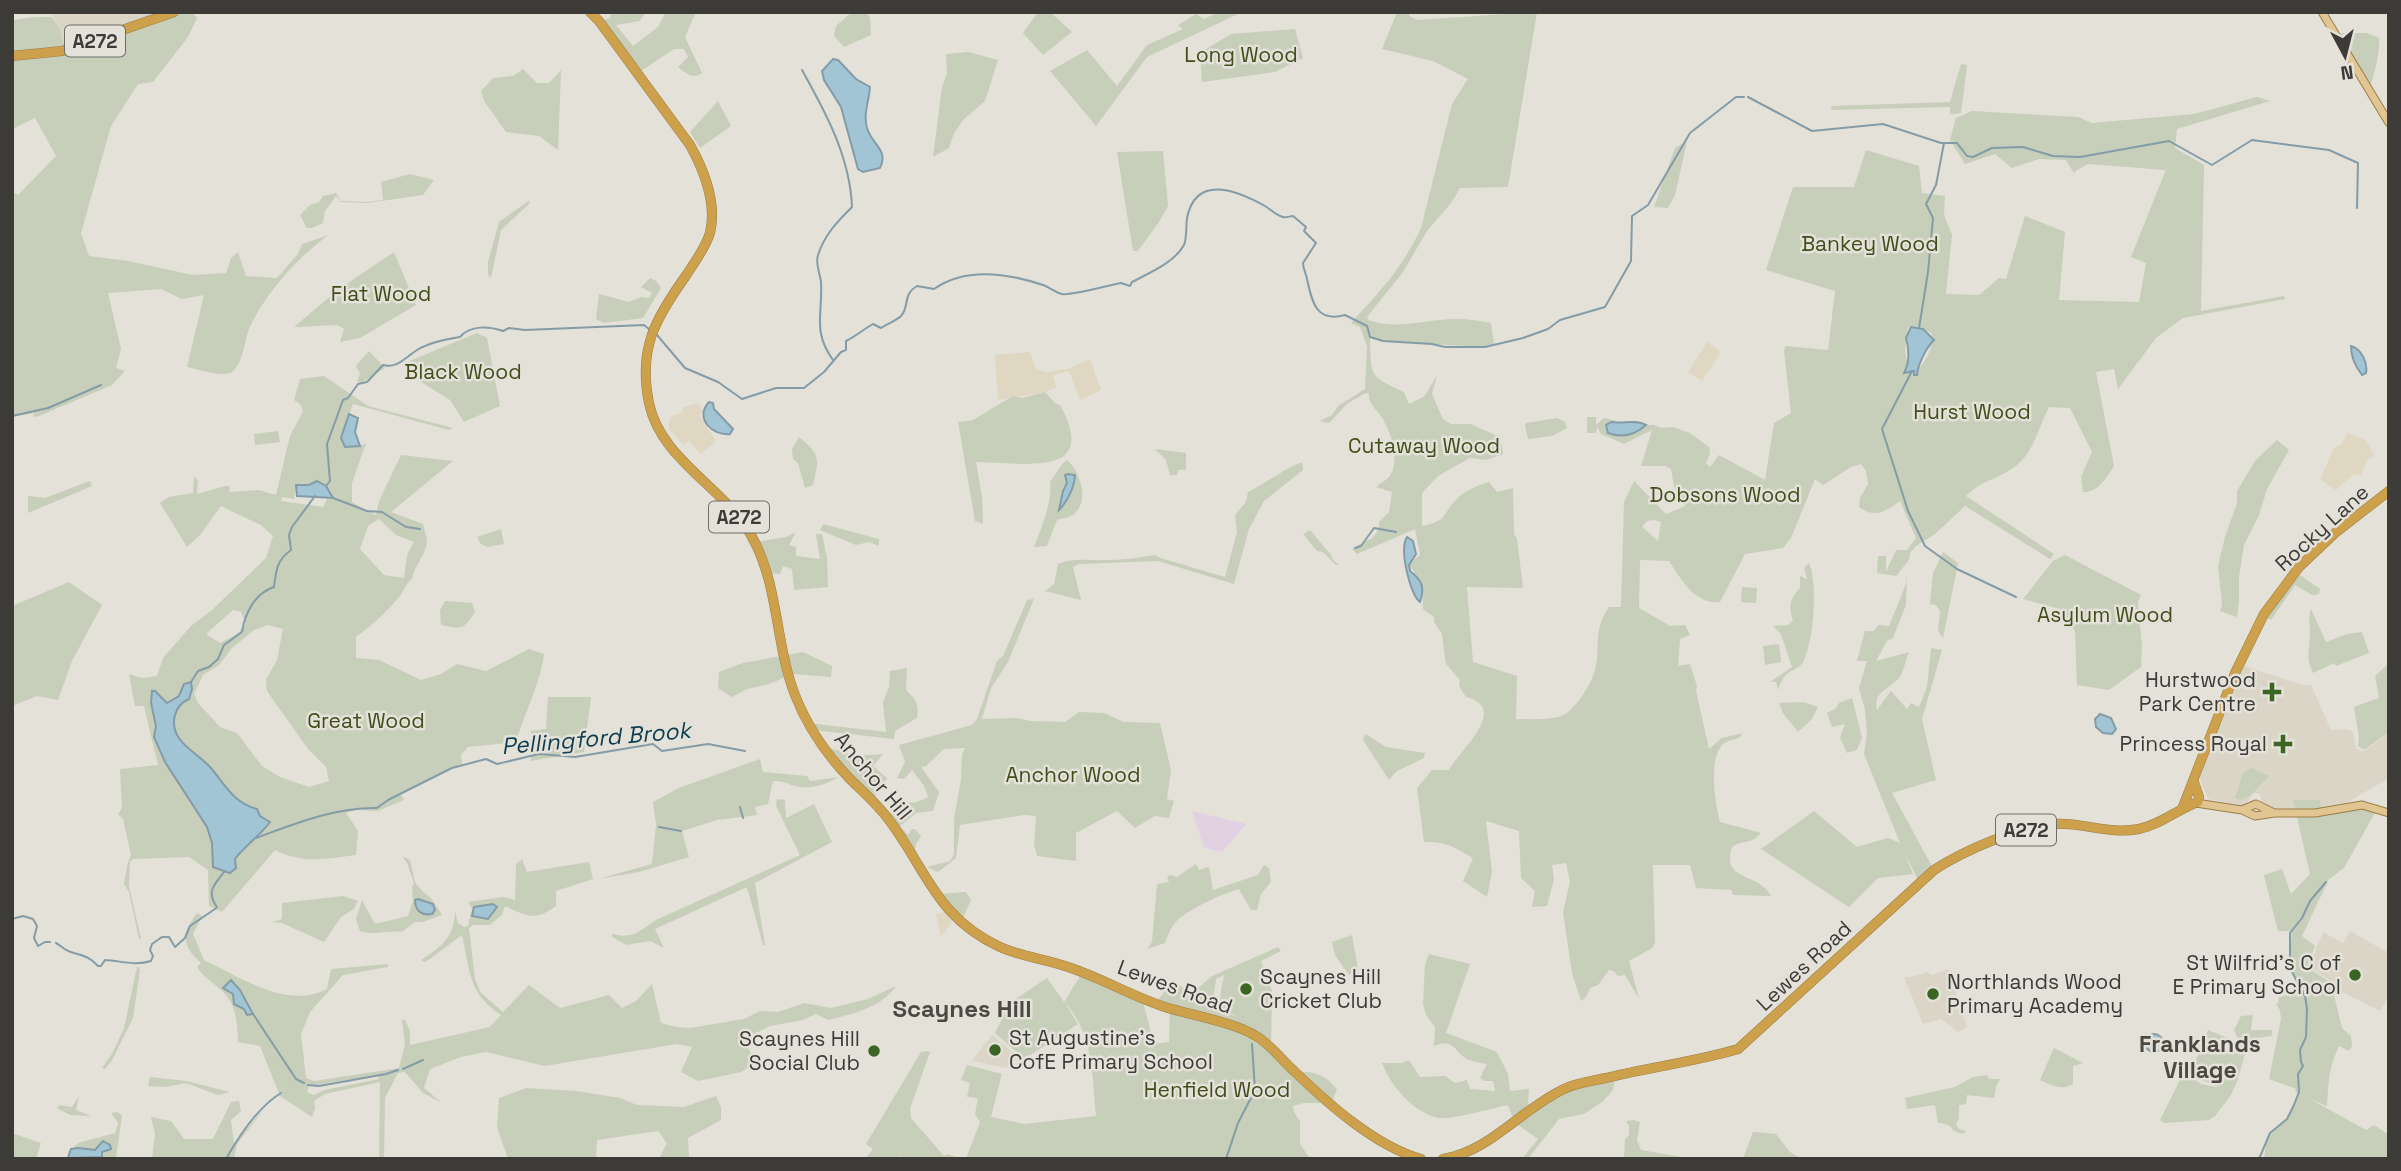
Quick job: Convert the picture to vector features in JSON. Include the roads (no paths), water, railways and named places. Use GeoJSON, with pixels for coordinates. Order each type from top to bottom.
{"type":"FeatureCollection","features":[{"type":"Feature","properties":{"kind":"highway","name":"A272"},"geometry":{"type":"LineString","coordinates":[[12,56],[62,51],[174,12]]}},
{"type":"Feature","properties":{"kind":"highway","name":"Anchor Hill"},"geometry":{"type":"LineString","coordinates":[[590,12],[692,148],[707,183],[711,229],[697,259],[652,332],[647,358],[648,389],[655,426],[681,460],[733,509],[751,534],[762,557],[771,588],[787,672],[796,698],[822,746],[888,818],[940,900],[966,928]]}},
{"type":"Feature","properties":{"kind":"highway","name":"Rocky Lane"},"geometry":{"type":"LineString","coordinates":[[2194,798],[2194,782],[2202,755],[2225,696],[2264,614],[2299,567],[2335,533],[2389,491]]}},
{"type":"Feature","properties":{"kind":"highway","name":"Lewes Road"},"geometry":{"type":"LineString","coordinates":[[1443,1159],[1480,1145],[1532,1107],[1566,1088],[1699,1060],[1738,1049],[1934,870],[1963,853],[2034,827],[2056,824],[2104,830],[2140,830],[2182,809],[2194,798]]}},
{"type":"Feature","properties":{"kind":"highway","name":"Lewes Road"},"geometry":{"type":"LineString","coordinates":[[966,928],[1012,952],[1065,965],[1155,1004],[1255,1035],[1295,1072],[1366,1130],[1392,1149],[1421,1159]]}},
{"type":"Feature","properties":{"kind":"main road"},"geometry":{"type":"LineString","coordinates":[[2322,12],[2389,123]]}},
{"type":"Feature","properties":{"kind":"main road"},"geometry":{"type":"LineString","coordinates":[[2194,798],[2209,804],[2251,810],[2255,816],[2261,811],[2315,813],[2346,806],[2369,806],[2389,813]]}},
{"type":"Feature","properties":{"kind":"water"},"geometry":{"type":"Polygon","coordinates":[[[833,59],[838,60],[856,79],[870,87],[866,123],[869,134],[881,152],[880,168],[863,172],[858,169],[841,107],[824,80],[822,71],[833,59]]]}},
{"type":"Feature","properties":{"kind":"water"},"geometry":{"type":"Polygon","coordinates":[[[1911,327],[1923,329],[1934,340],[1923,356],[1917,375],[1914,375],[1914,371],[1904,373],[1908,356],[1906,338],[1911,327]]]}},
{"type":"Feature","properties":{"kind":"water"},"geometry":{"type":"Polygon","coordinates":[[[2351,346],[2361,353],[2365,360],[2366,373],[2362,375],[2354,361],[2351,346]]]}},
{"type":"Feature","properties":{"kind":"water"},"geometry":{"type":"Polygon","coordinates":[[[709,402],[713,403],[714,409],[733,429],[730,434],[717,432],[707,425],[703,414],[709,402]]]}},
{"type":"Feature","properties":{"kind":"water"},"geometry":{"type":"Polygon","coordinates":[[[349,414],[358,418],[355,432],[360,446],[345,447],[341,438],[349,414]]]}},
{"type":"Feature","properties":{"kind":"water"},"geometry":{"type":"Polygon","coordinates":[[[1611,422],[1638,422],[1646,425],[1633,433],[1618,435],[1608,433],[1606,425],[1611,422]]]}},
{"type":"Feature","properties":{"kind":"water"},"geometry":{"type":"Polygon","coordinates":[[[1065,475],[1075,475],[1074,484],[1059,510],[1067,483],[1065,475]]]}},
{"type":"Feature","properties":{"kind":"water"},"geometry":{"type":"Polygon","coordinates":[[[317,481],[326,486],[333,498],[297,496],[296,485],[309,485],[317,481]]]}},
{"type":"Feature","properties":{"kind":"water"},"geometry":{"type":"Polygon","coordinates":[[[1407,537],[1413,541],[1416,554],[1409,565],[1410,571],[1421,585],[1420,602],[1413,591],[1407,571],[1404,551],[1407,537]]]}},
{"type":"Feature","properties":{"kind":"water"},"geometry":{"type":"Polygon","coordinates":[[[191,682],[189,699],[180,706],[175,715],[176,732],[236,798],[257,809],[260,816],[270,822],[235,859],[236,868],[230,873],[213,867],[212,843],[207,827],[165,762],[154,737],[156,726],[151,703],[152,691],[167,703],[179,696],[184,684],[191,682]]]}},
{"type":"Feature","properties":{"kind":"water"},"geometry":{"type":"Polygon","coordinates":[[[2100,714],[2111,718],[2116,729],[2112,734],[2103,733],[2096,727],[2095,719],[2100,714]]]}},
{"type":"Feature","properties":{"kind":"water"},"geometry":{"type":"Polygon","coordinates":[[[415,900],[433,904],[435,910],[432,914],[418,910],[415,900]]]}},
{"type":"Feature","properties":{"kind":"water"},"geometry":{"type":"Polygon","coordinates":[[[493,904],[497,907],[488,919],[472,916],[474,907],[493,904]]]}},
{"type":"Feature","properties":{"kind":"water"},"geometry":{"type":"Polygon","coordinates":[[[231,980],[240,990],[253,1014],[247,1015],[244,1009],[234,1004],[233,994],[223,988],[231,980]]]}},
{"type":"Feature","properties":{"kind":"water"},"geometry":{"type":"Polygon","coordinates":[[[2154,1034],[2160,1037],[2163,1043],[2160,1049],[2154,1052],[2148,1049],[2145,1043],[2148,1037],[2154,1034]]]}},
{"type":"Feature","properties":{"kind":"water"},"geometry":{"type":"Polygon","coordinates":[[[103,1141],[110,1145],[111,1149],[102,1152],[102,1157],[68,1158],[71,1149],[95,1150],[103,1141]]]}},
{"type":"Feature","properties":{"kind":"waterway"},"geometry":{"type":"LineString","coordinates":[[802,70],[842,153],[852,207],[836,223],[817,258],[821,282],[821,331],[833,360]]}},
{"type":"Feature","properties":{"kind":"waterway","name":"Pellingford Brook"},"geometry":{"type":"LineString","coordinates":[[657,335],[685,368],[718,382],[742,399],[776,388],[804,388],[846,350],[846,341],[873,324],[881,328],[901,316],[909,293],[917,286],[934,289],[959,277],[987,274],[1015,277],[1062,294],[1121,283],[1130,286],[1132,282],[1161,267],[1180,251],[1185,242],[1187,218],[1192,204],[1199,195],[1209,190],[1219,190],[1243,195],[1281,216],[1293,216],[1306,227],[1304,231],[1316,243],[1303,267],[1314,303],[1322,313],[1335,317],[1345,315],[1367,326],[1370,337],[1383,341],[1445,347],[1485,347],[1523,338],[1548,329],[1560,320],[1605,307],[1631,261],[1632,216],[1648,205],[1690,133],[1736,97],[1744,97]]}},
{"type":"Feature","properties":{"kind":"waterway","name":"Pellingford Brook"},"geometry":{"type":"LineString","coordinates":[[1748,97],[1812,131],[1883,124],[1941,143],[1957,143],[1967,156],[1973,157],[1992,148],[2023,147],[2053,156],[2080,157],[2169,141],[2212,165],[2252,140],[2329,150],[2358,163],[2357,208]]}},
{"type":"Feature","properties":{"kind":"waterway"},"geometry":{"type":"LineString","coordinates":[[1919,328],[1933,218],[1926,204],[1936,185],[1944,143]]}},
{"type":"Feature","properties":{"kind":"waterway","name":"Pellingford Brook"},"geometry":{"type":"LineString","coordinates":[[326,486],[330,481],[327,444],[343,400],[348,398],[358,384],[367,382],[383,365],[397,364],[427,345],[460,337],[469,330],[480,328],[503,331],[509,328],[525,330],[644,325],[649,329]]}},
{"type":"Feature","properties":{"kind":"waterway"},"geometry":{"type":"LineString","coordinates":[[1912,371],[1882,429],[1908,511],[1925,546],[1957,569],[2016,597]]}},
{"type":"Feature","properties":{"kind":"waterway"},"geometry":{"type":"LineString","coordinates":[[12,416],[48,408],[101,385]]}},
{"type":"Feature","properties":{"kind":"waterway","name":"Pellingford Brook"},"geometry":{"type":"LineString","coordinates":[[191,682],[198,671],[209,667],[218,659],[224,645],[242,632],[248,611],[256,599],[274,587],[278,566],[291,550],[289,535],[292,527],[315,496]]}},
{"type":"Feature","properties":{"kind":"waterway"},"geometry":{"type":"LineString","coordinates":[[333,498],[367,511],[382,512],[406,527],[420,529]]}},
{"type":"Feature","properties":{"kind":"waterway"},"geometry":{"type":"LineString","coordinates":[[1355,548],[1361,546],[1374,528],[1396,532]]}},
{"type":"Feature","properties":{"kind":"waterway","name":"Pellingford Brook"},"geometry":{"type":"LineString","coordinates":[[256,838],[331,813],[377,808],[452,768],[486,759],[497,764],[539,754],[575,757],[653,744],[662,751],[708,744],[745,751]]}},
{"type":"Feature","properties":{"kind":"waterway"},"geometry":{"type":"LineString","coordinates":[[740,807],[743,818]]}},
{"type":"Feature","properties":{"kind":"waterway"},"geometry":{"type":"LineString","coordinates":[[659,827],[681,831]]}},
{"type":"Feature","properties":{"kind":"waterway","name":"Pellingford Brook"},"geometry":{"type":"LineString","coordinates":[[56,943],[89,958],[98,966],[105,960],[134,963],[151,961],[152,944],[162,937],[169,937],[175,947],[185,938],[190,926],[217,907],[212,893],[214,885],[224,872]]}},
{"type":"Feature","properties":{"kind":"waterway"},"geometry":{"type":"LineString","coordinates":[[2259,1159],[2270,1133],[2287,1119],[2299,1092],[2298,1074],[2303,1066],[2300,1050],[2306,1037],[2307,1009],[2305,996],[2292,972],[2290,933],[2302,918],[2310,901],[2326,882]]}},
{"type":"Feature","properties":{"kind":"waterway","name":"Pellingford Brook"},"geometry":{"type":"LineString","coordinates":[[12,919],[23,916],[33,919],[37,926],[34,938],[38,946],[50,942]]}},
{"type":"Feature","properties":{"kind":"waterway"},"geometry":{"type":"LineString","coordinates":[[253,1014],[296,1079],[304,1083]]}},
{"type":"Feature","properties":{"kind":"waterway"},"geometry":{"type":"LineString","coordinates":[[1226,1159],[1238,1123],[1255,1090],[1252,1044]]}},
{"type":"Feature","properties":{"kind":"waterway"},"geometry":{"type":"LineString","coordinates":[[403,1069],[423,1060]]}},
{"type":"Feature","properties":{"kind":"waterway"},"geometry":{"type":"LineString","coordinates":[[308,1085],[319,1086],[398,1070]]}},
{"type":"Feature","properties":{"kind":"waterway"},"geometry":{"type":"LineString","coordinates":[[226,1159],[257,1114],[281,1093]]}},
{"type":"Feature","properties":{"kind":"place","name":"Hurstwood Park Centre"},"geometry":{"type":"Point","coordinates":[2272,692]}},
{"type":"Feature","properties":{"kind":"place","name":"Princess Royal"},"geometry":{"type":"Point","coordinates":[2283,744]}},
{"type":"Feature","properties":{"kind":"place","name":"St Wilfrid's C of E Primary School"},"geometry":{"type":"Point","coordinates":[2355,975]}},
{"type":"Feature","properties":{"kind":"place","name":"Scaynes Hill Cricket Club"},"geometry":{"type":"Point","coordinates":[1246,989]}},
{"type":"Feature","properties":{"kind":"place","name":"Northlands Wood Primary Academy"},"geometry":{"type":"Point","coordinates":[1933,994]}},
{"type":"Feature","properties":{"kind":"place","name":"St Augustine's CofE Primary School"},"geometry":{"type":"Point","coordinates":[995,1050]}},
{"type":"Feature","properties":{"kind":"place","name":"Scaynes Hill Social Club"},"geometry":{"type":"Point","coordinates":[874,1051]}},
{"type":"Feature","properties":{"kind":"district","name":"Scaynes Hill"},"geometry":{"type":"Point","coordinates":[962,1009]}},
{"type":"Feature","properties":{"kind":"district","name":"Franklands Village"},"geometry":{"type":"Point","coordinates":[2200,1057]}},
{"type":"Feature","properties":{"kind":"park label","name":"Long Wood"},"geometry":{"type":"Point","coordinates":[1241,55]}},
{"type":"Feature","properties":{"kind":"park label","name":"Bankey Wood"},"geometry":{"type":"Point","coordinates":[1870,244]}},
{"type":"Feature","properties":{"kind":"park label","name":"Flat Wood"},"geometry":{"type":"Point","coordinates":[381,294]}},
{"type":"Feature","properties":{"kind":"park label","name":"Black Wood"},"geometry":{"type":"Point","coordinates":[463,372]}},
{"type":"Feature","properties":{"kind":"park label","name":"Hurst Wood"},"geometry":{"type":"Point","coordinates":[1972,412]}},
{"type":"Feature","properties":{"kind":"park label","name":"Cutaway Wood"},"geometry":{"type":"Point","coordinates":[1424,446]}},
{"type":"Feature","properties":{"kind":"park label","name":"Dobsons Wood"},"geometry":{"type":"Point","coordinates":[1725,495]}},
{"type":"Feature","properties":{"kind":"park label","name":"Asylum Wood"},"geometry":{"type":"Point","coordinates":[2105,615]}},
{"type":"Feature","properties":{"kind":"park label","name":"Great Wood"},"geometry":{"type":"Point","coordinates":[366,721]}},
{"type":"Feature","properties":{"kind":"park label","name":"Anchor Wood"},"geometry":{"type":"Point","coordinates":[1073,775]}},
{"type":"Feature","properties":{"kind":"park label","name":"Henfield Wood"},"geometry":{"type":"Point","coordinates":[1217,1090]}}]}
